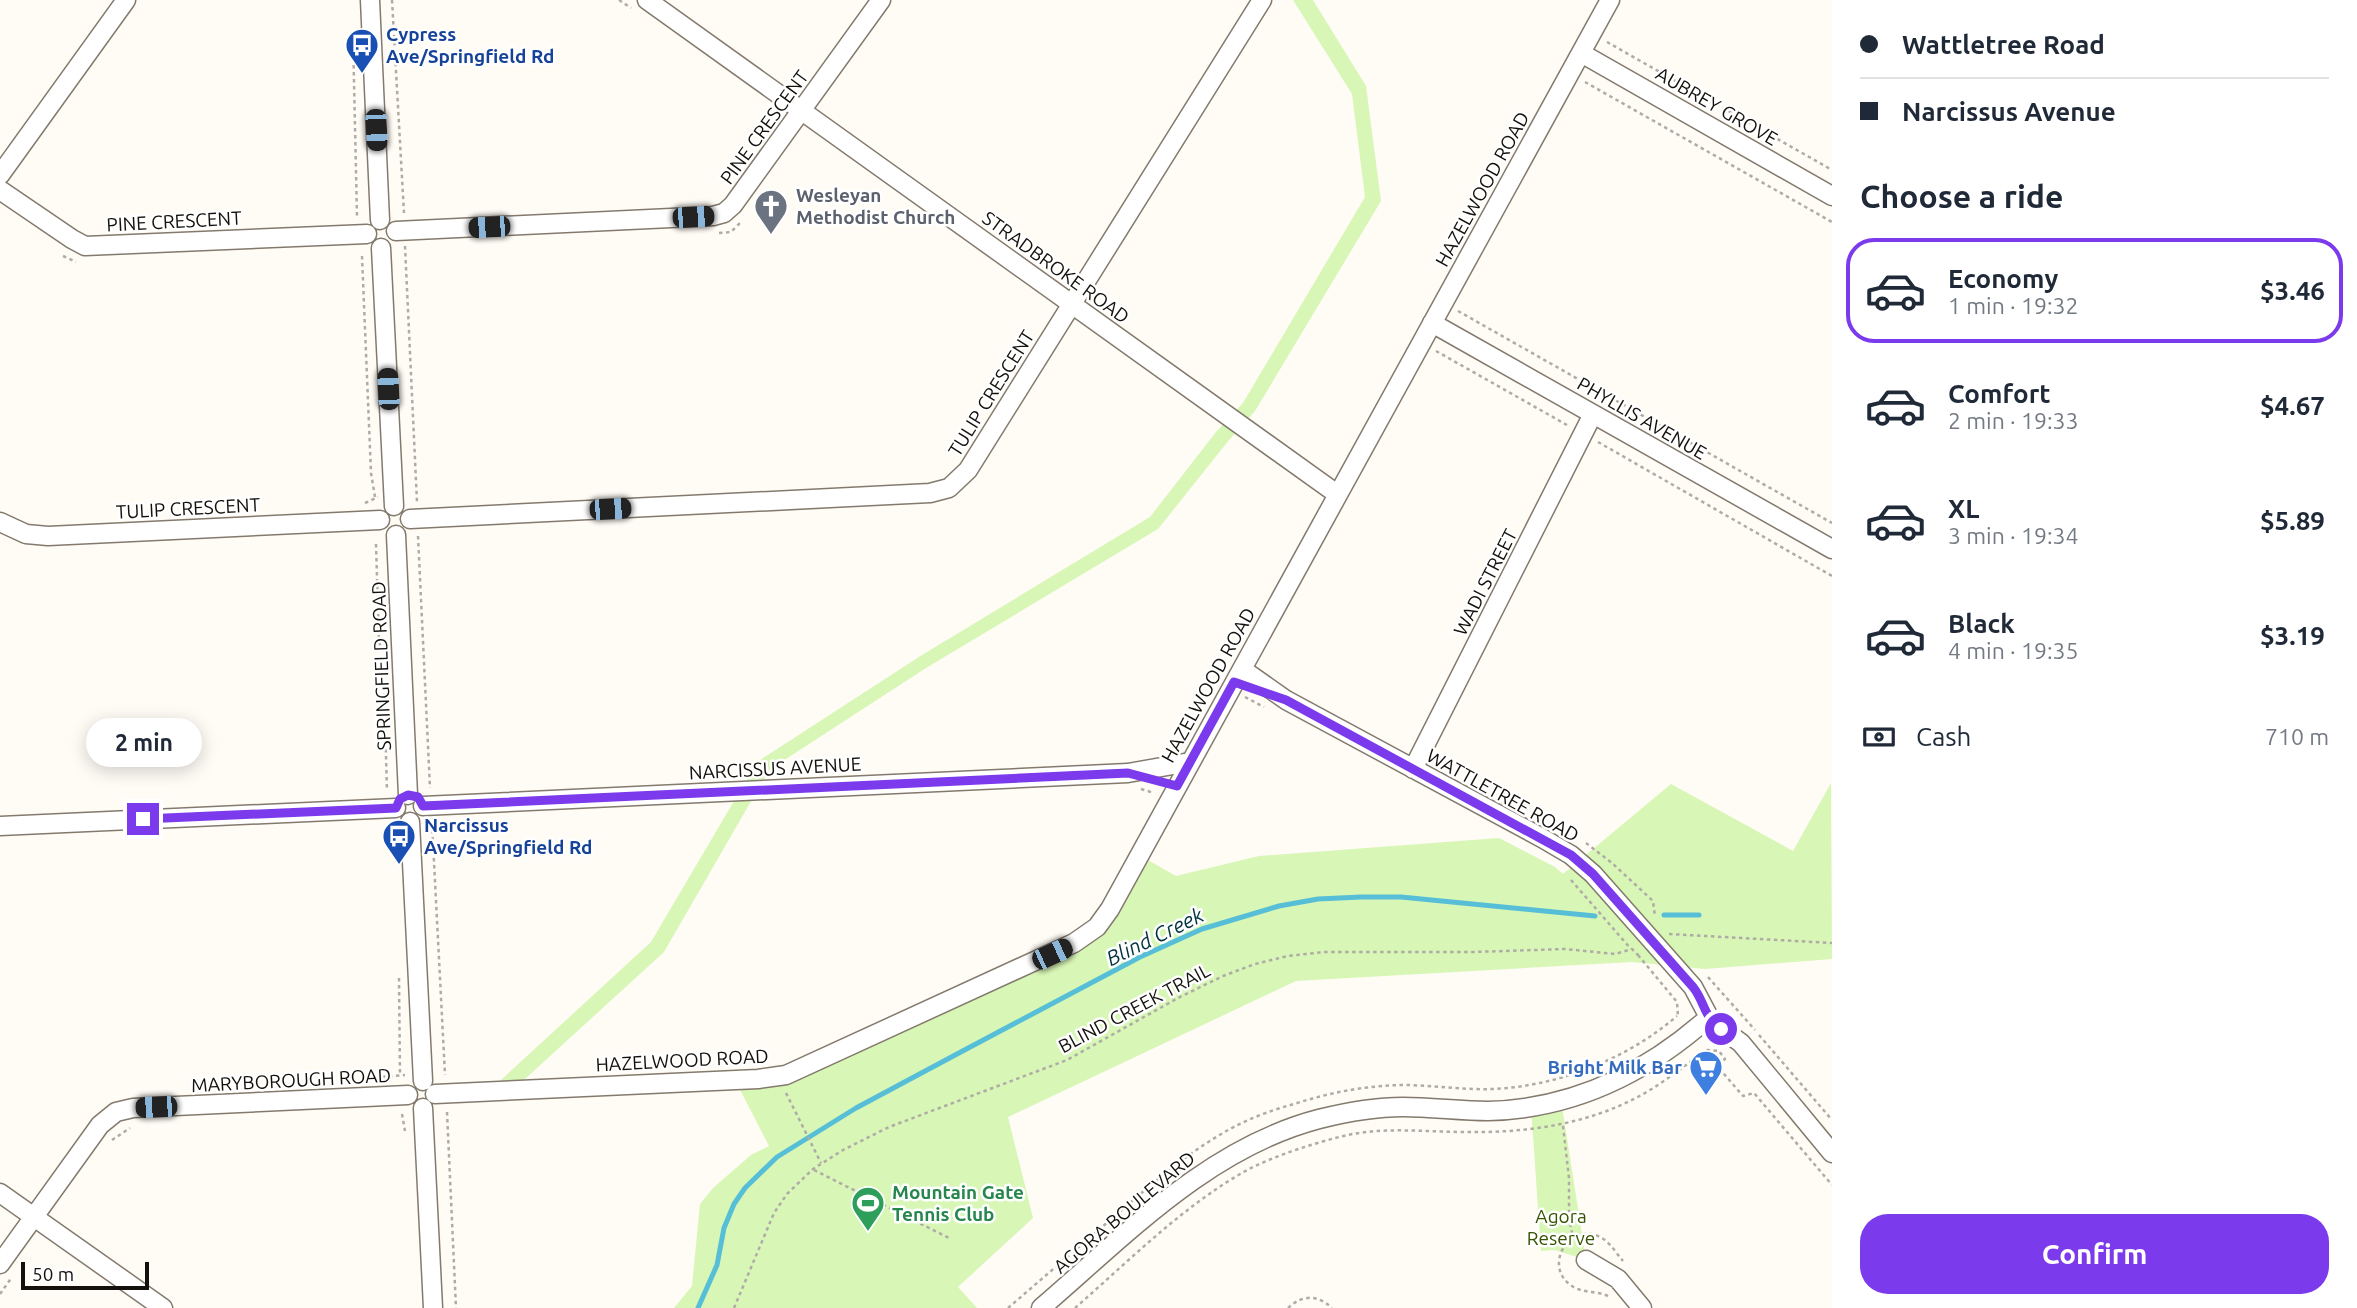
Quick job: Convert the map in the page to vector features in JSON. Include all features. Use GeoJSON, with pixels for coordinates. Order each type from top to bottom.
{"type":"FeatureCollection","features":[{"type":"Feature","properties":{"kind":"street"},"geometry":{"type":"LineString","coordinates":[[0,175],[126,0]]}},
{"type":"Feature","properties":{"kind":"street"},"geometry":{"type":"LineString","coordinates":[[370,0],[380,220]]}},
{"type":"Feature","properties":{"kind":"street","name":"STRADBROKE ROAD"},"geometry":{"type":"LineString","coordinates":[[647,0],[1337,494]]}},
{"type":"Feature","properties":{"kind":"street","name":"PINE CRESCENT"},"geometry":{"type":"LineString","coordinates":[[396,232],[719,215],[733,205],[881,0]]}},
{"type":"Feature","properties":{"kind":"street","name":"TULIP CRESCENT"},"geometry":{"type":"LineString","coordinates":[[415,519],[944,491],[968,470],[1262,0]]}},
{"type":"Feature","properties":{"kind":"street","name":"HAZELWOOD ROAD"},"geometry":{"type":"LineString","coordinates":[[429,1087],[758,1079],[786,1075],[1074,943],[1097,927],[1110,909],[1610,0]]}},
{"type":"Feature","properties":{"kind":"street","name":"AUBREY GROVE"},"geometry":{"type":"LineString","coordinates":[[1581,53],[1832,196]]}},
{"type":"Feature","properties":{"kind":"street","name":"PINE CRESCENT"},"geometry":{"type":"LineString","coordinates":[[0,190],[85,246],[362,228]]}},
{"type":"Feature","properties":{"kind":"street"},"geometry":{"type":"LineString","coordinates":[[380,220],[390,222],[396,232],[392,243],[381,248],[371,243],[362,228],[380,220]]}},
{"type":"Feature","properties":{"kind":"street"},"geometry":{"type":"LineString","coordinates":[[381,248],[394,506]]}},
{"type":"Feature","properties":{"kind":"street","name":"PHYLLIS AVENUE"},"geometry":{"type":"LineString","coordinates":[[1432,323],[1832,549]]}},
{"type":"Feature","properties":{"kind":"street","name":"WADI STREET"},"geometry":{"type":"LineString","coordinates":[[1413,769],[1593,414]]}},
{"type":"Feature","properties":{"kind":"street"},"geometry":{"type":"LineString","coordinates":[[394,506],[405,509],[415,519],[406,530],[396,535],[384,531],[380,520],[384,510],[394,506]]}},
{"type":"Feature","properties":{"kind":"street","name":"TULIP CRESCENT"},"geometry":{"type":"LineString","coordinates":[[0,522],[26,534],[48,536],[380,520]]}},
{"type":"Feature","properties":{"kind":"street","name":"SPRINGFIELD ROAD"},"geometry":{"type":"LineString","coordinates":[[396,535],[396,807]]}},
{"type":"Feature","properties":{"kind":"street","name":"WATTLETREE ROAD"},"geometry":{"type":"LineString","coordinates":[[1238,675],[1542,838],[1578,860],[1698,993],[1708,1018],[1741,1043],[1832,1153]]}},
{"type":"Feature","properties":{"kind":"street","name":"NARCISSUS AVENUE"},"geometry":{"type":"LineString","coordinates":[[423,806],[1128,773],[1190,762]]}},
{"type":"Feature","properties":{"kind":"street","name":"NARCISSUS AVENUE"},"geometry":{"type":"LineString","coordinates":[[1128,773],[1177,786]]}},
{"type":"Feature","properties":{"kind":"street"},"geometry":{"type":"LineString","coordinates":[[0,826],[396,807],[418,797],[423,806],[419,818],[410,822],[400,818],[396,807]]}},
{"type":"Feature","properties":{"kind":"street"},"geometry":{"type":"LineString","coordinates":[[410,822],[429,1087],[433,1102],[423,1108]]}},
{"type":"Feature","properties":{"kind":"street","name":"AGORA BOULEVARD"},"geometry":{"type":"LineString","coordinates":[[1041,1308],[1183,1187],[1228,1156],[1264,1138],[1319,1119],[1377,1108],[1490,1111],[1561,1100],[1602,1087],[1639,1069],[1670,1049],[1708,1018]]}},
{"type":"Feature","properties":{"kind":"street"},"geometry":{"type":"LineString","coordinates":[[423,1108],[412,1103],[408,1095],[411,1086],[429,1087]]}},
{"type":"Feature","properties":{"kind":"street","name":"MARYBOROUGH ROAD"},"geometry":{"type":"LineString","coordinates":[[0,1264],[100,1125],[116,1112],[124,1109],[408,1095]]}},
{"type":"Feature","properties":{"kind":"street"},"geometry":{"type":"LineString","coordinates":[[423,1108],[433,1308]]}},
{"type":"Feature","properties":{"kind":"street"},"geometry":{"type":"LineString","coordinates":[[0,1193],[163,1308]]}},
{"type":"Feature","properties":{"kind":"street"},"geometry":{"type":"LineString","coordinates":[[1586,1260],[1618,1279],[1642,1308]]}},
{"type":"Feature","properties":{"kind":"path"},"geometry":{"type":"LineString","coordinates":[[392,0],[404,214]]}},
{"type":"Feature","properties":{"kind":"path"},"geometry":{"type":"LineString","coordinates":[[352,28],[362,228]]}},
{"type":"Feature","properties":{"kind":"path"},"geometry":{"type":"LineString","coordinates":[[1607,42],[1832,170]]}},
{"type":"Feature","properties":{"kind":"path"},"geometry":{"type":"LineString","coordinates":[[1585,82],[1832,222]]}},
{"type":"Feature","properties":{"kind":"path"},"geometry":{"type":"LineString","coordinates":[[405,248],[415,519],[430,789]]}},
{"type":"Feature","properties":{"kind":"path"},"geometry":{"type":"LineString","coordinates":[[362,256],[371,473],[375,497]]}},
{"type":"Feature","properties":{"kind":"path"},"geometry":{"type":"LineString","coordinates":[[1458,311],[1832,523]]}},
{"type":"Feature","properties":{"kind":"path"},"geometry":{"type":"LineString","coordinates":[[1436,351],[1569,426]]}},
{"type":"Feature","properties":{"kind":"path"},"geometry":{"type":"LineString","coordinates":[[1598,443],[1832,576]]}},
{"type":"Feature","properties":{"kind":"path"},"geometry":{"type":"LineString","coordinates":[[376,544],[379,642],[386,659]]}},
{"type":"Feature","properties":{"kind":"path"},"geometry":{"type":"LineString","coordinates":[[384,683],[387,786]]}},
{"type":"Feature","properties":{"kind":"path"},"geometry":{"type":"LineString","coordinates":[[1245,697],[1269,710]]}},
{"type":"Feature","properties":{"kind":"path"},"geometry":{"type":"LineString","coordinates":[[392,846],[391,832],[396,807]]}},
{"type":"Feature","properties":{"kind":"path"},"geometry":{"type":"LineString","coordinates":[[432,822],[446,1077]]}},
{"type":"Feature","properties":{"kind":"path"},"geometry":{"type":"LineString","coordinates":[[1564,873],[1677,1002],[1677,1016]]}},
{"type":"Feature","properties":{"kind":"path"},"geometry":{"type":"LineString","coordinates":[[1662,935],[1832,943]]}},
{"type":"Feature","properties":{"kind":"path","name":"BLIND CREEK TRAIL"},"geometry":{"type":"LineString","coordinates":[[734,1308],[774,1213],[787,1194],[813,1169],[867,1138],[909,1119],[1067,1060],[1223,976],[1255,964],[1324,952],[1565,949],[1615,954],[1632,949]]}},
{"type":"Feature","properties":{"kind":"path"},"geometry":{"type":"LineString","coordinates":[[1638,955],[1644,951]]}},
{"type":"Feature","properties":{"kind":"path"},"geometry":{"type":"LineString","coordinates":[[399,976],[400,1075],[405,1075]]}},
{"type":"Feature","properties":{"kind":"path"},"geometry":{"type":"LineString","coordinates":[[1075,1308],[1206,1198],[1252,1168],[1301,1148],[1362,1132],[1406,1129],[1525,1131],[1563,1125],[1622,1104],[1663,1082],[1706,1050],[1719,1051],[1725,1059],[1718,1067],[1743,1096],[1754,1093],[1832,1185]]}},
{"type":"Feature","properties":{"kind":"path"},"geometry":{"type":"LineString","coordinates":[[775,1094],[796,1090]]}},
{"type":"Feature","properties":{"kind":"path"},"geometry":{"type":"LineString","coordinates":[[786,1093],[821,1164]]}},
{"type":"Feature","properties":{"kind":"path"},"geometry":{"type":"LineString","coordinates":[[446,1109],[456,1308]]}},
{"type":"Feature","properties":{"kind":"path"},"geometry":{"type":"LineString","coordinates":[[1563,1125],[1569,1178],[1569,1219],[1573,1237]]}},
{"type":"Feature","properties":{"kind":"path"},"geometry":{"type":"LineString","coordinates":[[110,1142],[134,1126]]}},
{"type":"Feature","properties":{"kind":"path"},"geometry":{"type":"LineString","coordinates":[[813,1169],[949,1238]]}},
{"type":"Feature","properties":{"kind":"path"},"geometry":{"type":"LineString","coordinates":[[1288,1308],[1308,1297],[1324,1300],[1332,1308]]}},
{"type":"Feature","properties":{"kind":"green space"},"geometry":{"type":"Polygon","coordinates":[[[1293,0],[1313,0],[1366,86],[1381,201],[1255,411],[1158,529],[926,668],[769,770],[664,952],[514,1089],[489,1091],[651,942],[757,762],[922,655],[1150,517],[1216,432],[1243,403],[1365,197],[1352,94],[1293,0]]]}},
{"type":"Feature","properties":{"kind":"green space"},"geometry":{"type":"Polygon","coordinates":[[[1831,783],[1832,959],[1705,969],[1632,962],[1296,981],[1008,1117],[1033,1218],[958,1287],[977,1308],[674,1308],[692,1286],[700,1204],[713,1188],[751,1155],[769,1146],[735,1080],[758,1079],[1074,943],[1139,855],[1176,876],[1259,856],[1499,838],[1555,867],[1563,874],[1671,784],[1793,851],[1831,783]]]}},
{"type":"Feature","properties":{"kind":"green space","name":"Agora Reserve"},"geometry":{"type":"Polygon","coordinates":[[[1561,1100],[1586,1260],[1555,1250],[1541,1251],[1531,1107],[1561,1100]]]}},
{"type":"Feature","properties":{"kind":"waterway","name":"Blind Creek"},"geometry":{"type":"LineString","coordinates":[[698,1308],[717,1265],[724,1228],[734,1204],[745,1188],[777,1157],[856,1108],[1140,957],[1202,929],[1279,906],[1318,899],[1361,897],[1401,897],[1595,916]]}},
{"type":"Feature","properties":{"kind":"waterway","name":"Blind Creek"},"geometry":{"type":"LineString","coordinates":[[1664,915],[1699,915]]}},
{"type":"Feature","properties":{"kind":"place","name":"Cypress Ave/Springfield Rd"},"geometry":{"type":"Point","coordinates":[362,75]}},
{"type":"Feature","properties":{"kind":"place","name":"Wesleyan Methodist Church"},"geometry":{"type":"Point","coordinates":[771,236]}},
{"type":"Feature","properties":{"kind":"place","name":"Narcissus Ave/Springfield Rd"},"geometry":{"type":"Point","coordinates":[399,866]}},
{"type":"Feature","properties":{"kind":"place","name":"Bright Milk Bar"},"geometry":{"type":"Point","coordinates":[1706,1097]}},
{"type":"Feature","properties":{"kind":"place","name":"Mountain Gate Tennis Club"},"geometry":{"type":"Point","coordinates":[868,1233]}},
{"type":"Feature","properties":{"kind":"route"},"geometry":{"type":"LineString","coordinates":[[143,819],[396,808],[400,799],[408,795],[418,797],[423,806],[1128,773],[1177,786],[1234,682],[1286,700],[1571,855],[1593,874],[1693,987],[1708,1018],[1721,1029]]}}]}
